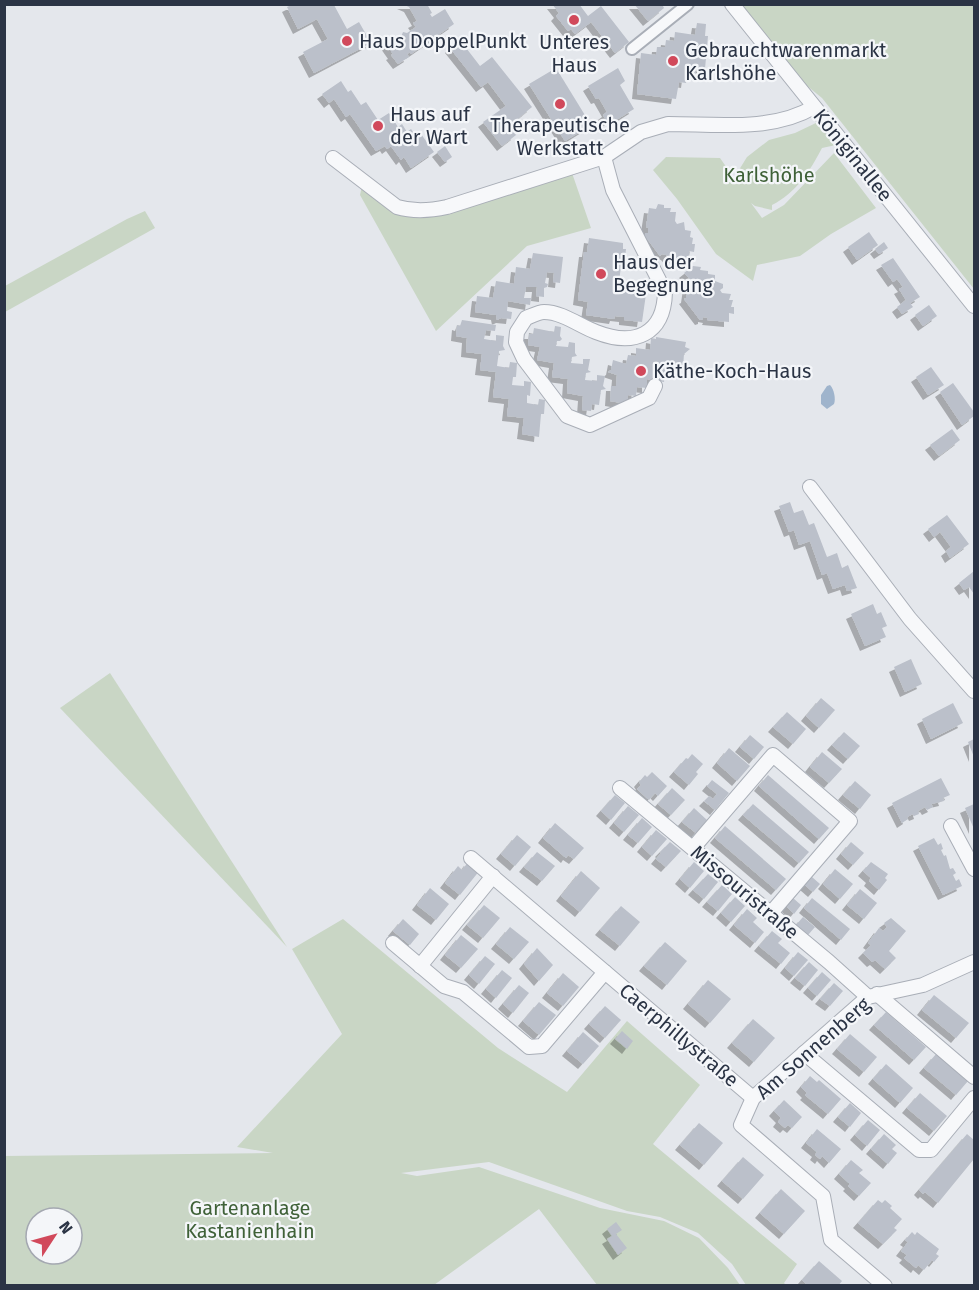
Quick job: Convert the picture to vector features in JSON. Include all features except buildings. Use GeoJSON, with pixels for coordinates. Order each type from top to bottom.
{"type":"FeatureCollection","features":[{"type":"Feature","properties":{"kind":"street"},"geometry":{"type":"LineString","coordinates":[[632,49],[688,4]]}},
{"type":"Feature","properties":{"kind":"street","name":"Königinallee"},"geometry":{"type":"LineString","coordinates":[[732,4],[975,306]]}},
{"type":"Feature","properties":{"kind":"street"},"geometry":{"type":"LineString","coordinates":[[333,158],[397,207],[422,211],[447,207],[603,157],[641,132],[654,127],[668,124],[771,122],[790,119],[814,107]]}},
{"type":"Feature","properties":{"kind":"street"},"geometry":{"type":"LineString","coordinates":[[603,157],[613,190],[665,292],[665,307],[661,317],[647,334],[619,338],[599,334],[563,316],[544,312],[526,318],[517,332],[516,342],[524,359],[567,416],[590,425],[649,398],[655,386]]}},
{"type":"Feature","properties":{"kind":"street"},"geometry":{"type":"LineString","coordinates":[[810,487],[910,619],[975,692]]}},
{"type":"Feature","properties":{"kind":"street"},"geometry":{"type":"LineString","coordinates":[[693,848],[773,755],[850,821],[771,913]]}},
{"type":"Feature","properties":{"kind":"street","name":"Missouristraße"},"geometry":{"type":"LineString","coordinates":[[620,788],[975,1077]]}},
{"type":"Feature","properties":{"kind":"street"},"geometry":{"type":"LineString","coordinates":[[951,826],[975,869]]}},
{"type":"Feature","properties":{"kind":"street","name":"Caerphillystraße"},"geometry":{"type":"LineString","coordinates":[[471,858],[753,1098]]}},
{"type":"Feature","properties":{"kind":"street"},"geometry":{"type":"LineString","coordinates":[[420,966],[493,876]]}},
{"type":"Feature","properties":{"kind":"street","name":"Caerphillystraße"},"geometry":{"type":"LineString","coordinates":[[393,943],[444,986],[463,992],[529,1047],[542,1046],[604,972]]}},
{"type":"Feature","properties":{"kind":"street","name":"Am Sonnenberg"},"geometry":{"type":"LineString","coordinates":[[885,1286],[831,1240],[823,1196],[741,1125],[753,1098],[872,995],[923,985],[975,962]]}},
{"type":"Feature","properties":{"kind":"street"},"geometry":{"type":"LineString","coordinates":[[804,1053],[919,1150],[931,1150],[975,1098]]}},
{"type":"Feature","properties":{"kind":"green space"},"geometry":{"type":"Polygon","coordinates":[[[735,5],[974,5],[974,289],[822,98],[790,72],[735,5]]]}},
{"type":"Feature","properties":{"kind":"green space","name":"Karlshöhe"},"geometry":{"type":"Polygon","coordinates":[[[818,122],[836,145],[822,148],[802,181],[772,205],[772,210],[751,203],[762,218],[784,205],[834,153],[876,208],[831,234],[800,256],[757,265],[753,281],[716,254],[677,199],[653,170],[666,157],[720,158],[734,178],[747,157],[769,140],[795,133],[818,122]]]}},
{"type":"Feature","properties":{"kind":"green space"},"geometry":{"type":"Polygon","coordinates":[[[572,173],[591,228],[527,246],[436,331],[360,195],[362,186],[400,213],[449,213],[544,184],[572,173]]]}},
{"type":"Feature","properties":{"kind":"green space"},"geometry":{"type":"Polygon","coordinates":[[[145,211],[155,228],[5,312],[5,286],[145,211]]]}},
{"type":"Feature","properties":{"kind":"green space"},"geometry":{"type":"Polygon","coordinates":[[[110,673],[287,947],[60,708],[110,673]]]}},
{"type":"Feature","properties":{"kind":"green space","name":"Gartenanlage Kastanienhain"},"geometry":{"type":"Polygon","coordinates":[[[343,919],[498,1048],[567,1092],[627,1021],[700,1085],[653,1144],[797,1264],[784,1283],[786,1285],[746,1285],[732,1264],[698,1233],[660,1217],[627,1211],[489,1162],[401,1173],[417,1176],[479,1167],[600,1208],[664,1221],[699,1238],[728,1268],[740,1285],[597,1285],[539,1209],[434,1285],[5,1285],[4,1156],[273,1153],[237,1147],[342,1034],[292,949],[343,919]]]}},
{"type":"Feature","properties":{"kind":"water"},"geometry":{"type":"Polygon","coordinates":[[[830,385],[834,391],[835,402],[827,409],[821,404],[821,395],[830,385]]]}},
{"type":"Feature","properties":{"kind":"place","name":"Unteres Haus"},"geometry":{"type":"Point","coordinates":[574,20]}},
{"type":"Feature","properties":{"kind":"place","name":"Haus DoppelPunkt"},"geometry":{"type":"Point","coordinates":[347,41]}},
{"type":"Feature","properties":{"kind":"place","name":"Gebrauchtwarenmarkt Karlshöhe"},"geometry":{"type":"Point","coordinates":[673,61]}},
{"type":"Feature","properties":{"kind":"place","name":"Therapeutische Werkstatt"},"geometry":{"type":"Point","coordinates":[560,104]}},
{"type":"Feature","properties":{"kind":"place","name":"Haus auf der Wart"},"geometry":{"type":"Point","coordinates":[378,126]}},
{"type":"Feature","properties":{"kind":"place","name":"Haus der Begegnung"},"geometry":{"type":"Point","coordinates":[601,274]}},
{"type":"Feature","properties":{"kind":"place","name":"Käthe-Koch-Haus"},"geometry":{"type":"Point","coordinates":[641,371]}}]}
